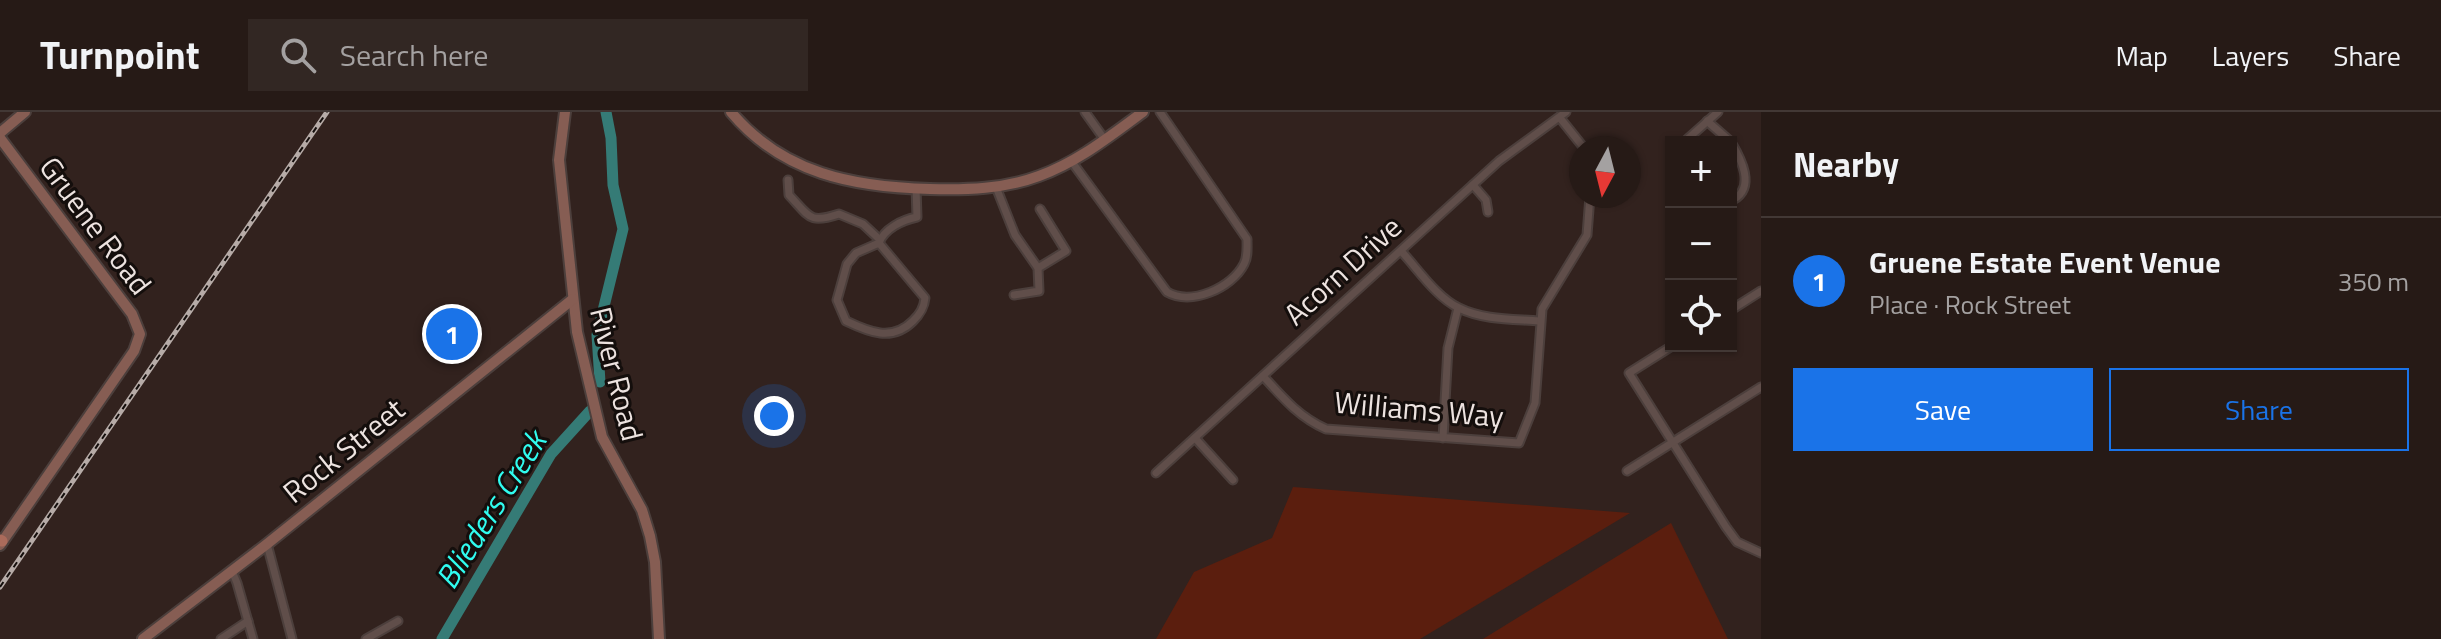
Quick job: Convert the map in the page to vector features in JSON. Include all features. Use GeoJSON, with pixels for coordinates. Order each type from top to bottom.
{"type":"FeatureCollection","features":[{"type":"Feature","properties":{"kind":"street"},"geometry":{"type":"LineString","coordinates":[[0,136],[25,112]]}},
{"type":"Feature","properties":{"kind":"street","name":"River Road"},"geometry":{"type":"LineString","coordinates":[[565,112],[559,160],[577,332],[602,437],[642,510],[650,536],[655,562],[659,639]]}},
{"type":"Feature","properties":{"kind":"street"},"geometry":{"type":"LineString","coordinates":[[731,112],[767,146],[820,173],[873,186],[916,188],[996,187],[1037,177],[1072,162],[1143,112]]}},
{"type":"Feature","properties":{"kind":"street"},"geometry":{"type":"LineString","coordinates":[[1085,112],[1105,140]]}},
{"type":"Feature","properties":{"kind":"street"},"geometry":{"type":"LineString","coordinates":[[1072,162],[1167,292],[1187,298],[1218,287],[1244,264],[1247,239],[1160,112]]}},
{"type":"Feature","properties":{"kind":"street"},"geometry":{"type":"LineString","coordinates":[[1691,136],[1718,112]]}},
{"type":"Feature","properties":{"kind":"street"},"geometry":{"type":"LineString","coordinates":[[1563,115],[1576,136]]}},
{"type":"Feature","properties":{"kind":"street","name":"Acorn Drive"},"geometry":{"type":"LineString","coordinates":[[1156,473],[1473,185],[1532,136],[1563,115]]}},
{"type":"Feature","properties":{"kind":"street"},"geometry":{"type":"LineString","coordinates":[[1707,121],[1724,136]]}},
{"type":"Feature","properties":{"kind":"street","name":"Gruene Road"},"geometry":{"type":"LineString","coordinates":[[0,136],[132,314],[140,334],[134,351],[1,542]]}},
{"type":"Feature","properties":{"kind":"street"},"geometry":{"type":"LineString","coordinates":[[1737,152],[1745,173],[1744,189],[1737,198]]}},
{"type":"Feature","properties":{"kind":"street"},"geometry":{"type":"LineString","coordinates":[[788,180],[789,195],[811,218],[821,220],[839,214],[863,224],[879,241],[925,298],[924,307],[910,323],[890,334],[868,332],[846,321],[837,300],[847,264],[856,253],[879,241],[900,222],[917,217],[916,188]]}},
{"type":"Feature","properties":{"kind":"street"},"geometry":{"type":"LineString","coordinates":[[1473,185],[1486,200],[1488,212]]}},
{"type":"Feature","properties":{"kind":"street"},"geometry":{"type":"LineString","coordinates":[[996,187],[1015,235],[1038,268],[1039,291],[1014,295]]}},
{"type":"Feature","properties":{"kind":"street","name":"Williams Way"},"geometry":{"type":"LineString","coordinates":[[1263,376],[1293,409],[1326,429],[1519,443],[1535,403],[1542,309],[1587,235],[1589,208]]}},
{"type":"Feature","properties":{"kind":"street"},"geometry":{"type":"LineString","coordinates":[[1038,268],[1066,251],[1040,209]]}},
{"type":"Feature","properties":{"kind":"street"},"geometry":{"type":"LineString","coordinates":[[1401,251],[1458,308],[1489,317],[1539,321]]}},
{"type":"Feature","properties":{"kind":"street"},"geometry":{"type":"LineString","coordinates":[[1737,306],[1761,291]]}},
{"type":"Feature","properties":{"kind":"street","name":"Rock Street"},"geometry":{"type":"LineString","coordinates":[[143,639],[573,299]]}},
{"type":"Feature","properties":{"kind":"street"},"geometry":{"type":"LineString","coordinates":[[1443,438],[1449,339],[1458,308]]}},
{"type":"Feature","properties":{"kind":"street"},"geometry":{"type":"LineString","coordinates":[[1665,350],[1629,373],[1737,542],[1761,553]]}},
{"type":"Feature","properties":{"kind":"street"},"geometry":{"type":"LineString","coordinates":[[1627,471],[1761,387]]}},
{"type":"Feature","properties":{"kind":"street"},"geometry":{"type":"LineString","coordinates":[[1195,438],[1233,480]]}},
{"type":"Feature","properties":{"kind":"street"},"geometry":{"type":"LineString","coordinates":[[267,544],[292,639]]}},
{"type":"Feature","properties":{"kind":"street"},"geometry":{"type":"LineString","coordinates":[[232,571],[253,639]]}},
{"type":"Feature","properties":{"kind":"street"},"geometry":{"type":"LineString","coordinates":[[221,639],[248,621]]}},
{"type":"Feature","properties":{"kind":"street"},"geometry":{"type":"LineString","coordinates":[[366,639],[398,621]]}},
{"type":"Feature","properties":{"kind":"shaded area"},"geometry":{"type":"Polygon","coordinates":[[[1293,487],[1630,513],[1420,639],[1156,639],[1194,572],[1272,538],[1293,487]]]}},
{"type":"Feature","properties":{"kind":"shaded area"},"geometry":{"type":"Polygon","coordinates":[[[1671,523],[1728,639],[1483,639],[1671,523]]]}},
{"type":"Feature","properties":{"kind":"waterway","name":"Blieders Creek"},"geometry":{"type":"LineString","coordinates":[[600,382],[597,335],[623,229],[613,185],[611,138],[606,112]]}},
{"type":"Feature","properties":{"kind":"waterway","name":"Blieders Creek"},"geometry":{"type":"LineString","coordinates":[[442,639],[551,454],[590,411]]}},
{"type":"Feature","properties":{"kind":"railway"},"geometry":{"type":"LineString","coordinates":[[0,587],[327,112]]}},
{"type":"Feature","properties":{"kind":"place","name":"Gruene Estate Event Venue"},"geometry":{"type":"Point","coordinates":[452,334]}}]}
